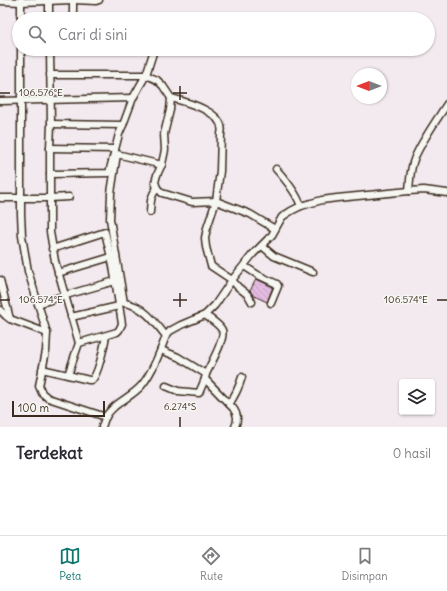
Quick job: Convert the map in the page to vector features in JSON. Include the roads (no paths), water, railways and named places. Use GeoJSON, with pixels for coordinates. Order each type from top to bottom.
{"type":"FeatureCollection","features":[{"type":"Feature","properties":{"kind":"street"},"geometry":{"type":"LineString","coordinates":[[49,0],[50,12]]}},
{"type":"Feature","properties":{"kind":"street"},"geometry":{"type":"LineString","coordinates":[[73,0],[73,12]]}},
{"type":"Feature","properties":{"kind":"street"},"geometry":{"type":"LineString","coordinates":[[0,1],[99,0]]}},
{"type":"Feature","properties":{"kind":"street"},"geometry":{"type":"LineString","coordinates":[[21,1],[21,12]]}},
{"type":"Feature","properties":{"kind":"street"},"geometry":{"type":"LineString","coordinates":[[21,56],[22,236],[28,271],[48,333],[39,386],[44,396],[48,398],[106,417]]}},
{"type":"Feature","properties":{"kind":"street"},"geometry":{"type":"LineString","coordinates":[[50,56],[50,232],[52,249],[58,273],[66,295],[79,343],[68,375]]}},
{"type":"Feature","properties":{"kind":"street"},"geometry":{"type":"LineString","coordinates":[[50,174],[109,173],[123,125],[133,98],[146,75],[152,56]]}},
{"type":"Feature","properties":{"kind":"street"},"geometry":{"type":"LineString","coordinates":[[50,75],[146,75],[157,80],[171,98],[211,113],[218,119],[222,126],[220,171],[216,201],[207,228],[206,247],[212,266],[232,280],[248,295],[252,302]]}},
{"type":"Feature","properties":{"kind":"street"},"geometry":{"type":"LineString","coordinates":[[0,101],[133,98]]}},
{"type":"Feature","properties":{"kind":"street"},"geometry":{"type":"LineString","coordinates":[[171,98],[170,110],[164,134],[165,150],[162,165],[155,182],[157,188],[162,193],[192,202],[216,201],[250,214],[274,229]]}},
{"type":"Feature","properties":{"kind":"street"},"geometry":{"type":"LineString","coordinates":[[409,191],[410,175],[414,158],[447,104]]}},
{"type":"Feature","properties":{"kind":"street"},"geometry":{"type":"LineString","coordinates":[[51,124],[123,125]]}},
{"type":"Feature","properties":{"kind":"street"},"geometry":{"type":"LineString","coordinates":[[50,148],[116,149]]}},
{"type":"Feature","properties":{"kind":"street"},"geometry":{"type":"LineString","coordinates":[[162,165],[117,154],[111,193],[110,219],[124,303],[131,304],[144,311],[166,336]]}},
{"type":"Feature","properties":{"kind":"street"},"geometry":{"type":"LineString","coordinates":[[276,169],[293,190],[301,206]]}},
{"type":"Feature","properties":{"kind":"street"},"geometry":{"type":"LineString","coordinates":[[150,212],[152,197],[157,188]]}},
{"type":"Feature","properties":{"kind":"street"},"geometry":{"type":"LineString","coordinates":[[102,427],[106,417],[114,408],[142,385],[153,367],[166,336],[181,324],[205,315],[215,305],[232,280],[253,254],[272,235],[282,217],[301,206],[322,200],[424,190],[447,193]]}},
{"type":"Feature","properties":{"kind":"street"},"geometry":{"type":"LineString","coordinates":[[0,198],[68,197]]}},
{"type":"Feature","properties":{"kind":"street"},"geometry":{"type":"LineString","coordinates":[[52,249],[105,232],[111,257],[122,322],[121,328],[117,332],[106,336],[79,343]]}},
{"type":"Feature","properties":{"kind":"street"},"geometry":{"type":"LineString","coordinates":[[262,246],[274,256],[313,272]]}},
{"type":"Feature","properties":{"kind":"street"},"geometry":{"type":"LineString","coordinates":[[58,273],[111,257]]}},
{"type":"Feature","properties":{"kind":"street"},"geometry":{"type":"LineString","coordinates":[[244,266],[277,284],[278,286],[271,303]]}},
{"type":"Feature","properties":{"kind":"street"},"geometry":{"type":"LineString","coordinates":[[0,280],[10,319]]}},
{"type":"Feature","properties":{"kind":"street"},"geometry":{"type":"LineString","coordinates":[[38,304],[115,281]]}},
{"type":"Feature","properties":{"kind":"street"},"geometry":{"type":"LineString","coordinates":[[71,317],[119,306]]}},
{"type":"Feature","properties":{"kind":"street"},"geometry":{"type":"LineString","coordinates":[[0,310],[10,319],[48,333]]}},
{"type":"Feature","properties":{"kind":"street"},"geometry":{"type":"LineString","coordinates":[[166,386],[178,391],[199,393],[223,335],[222,329],[205,315]]}},
{"type":"Feature","properties":{"kind":"street"},"geometry":{"type":"LineString","coordinates":[[42,369],[89,380],[94,379],[106,336]]}},
{"type":"Feature","properties":{"kind":"street"},"geometry":{"type":"LineString","coordinates":[[161,350],[178,357],[205,377],[233,408],[237,416],[235,427]]}},
{"type":"Feature","properties":{"kind":"street"},"geometry":{"type":"LineString","coordinates":[[230,404],[242,377]]}}]}
